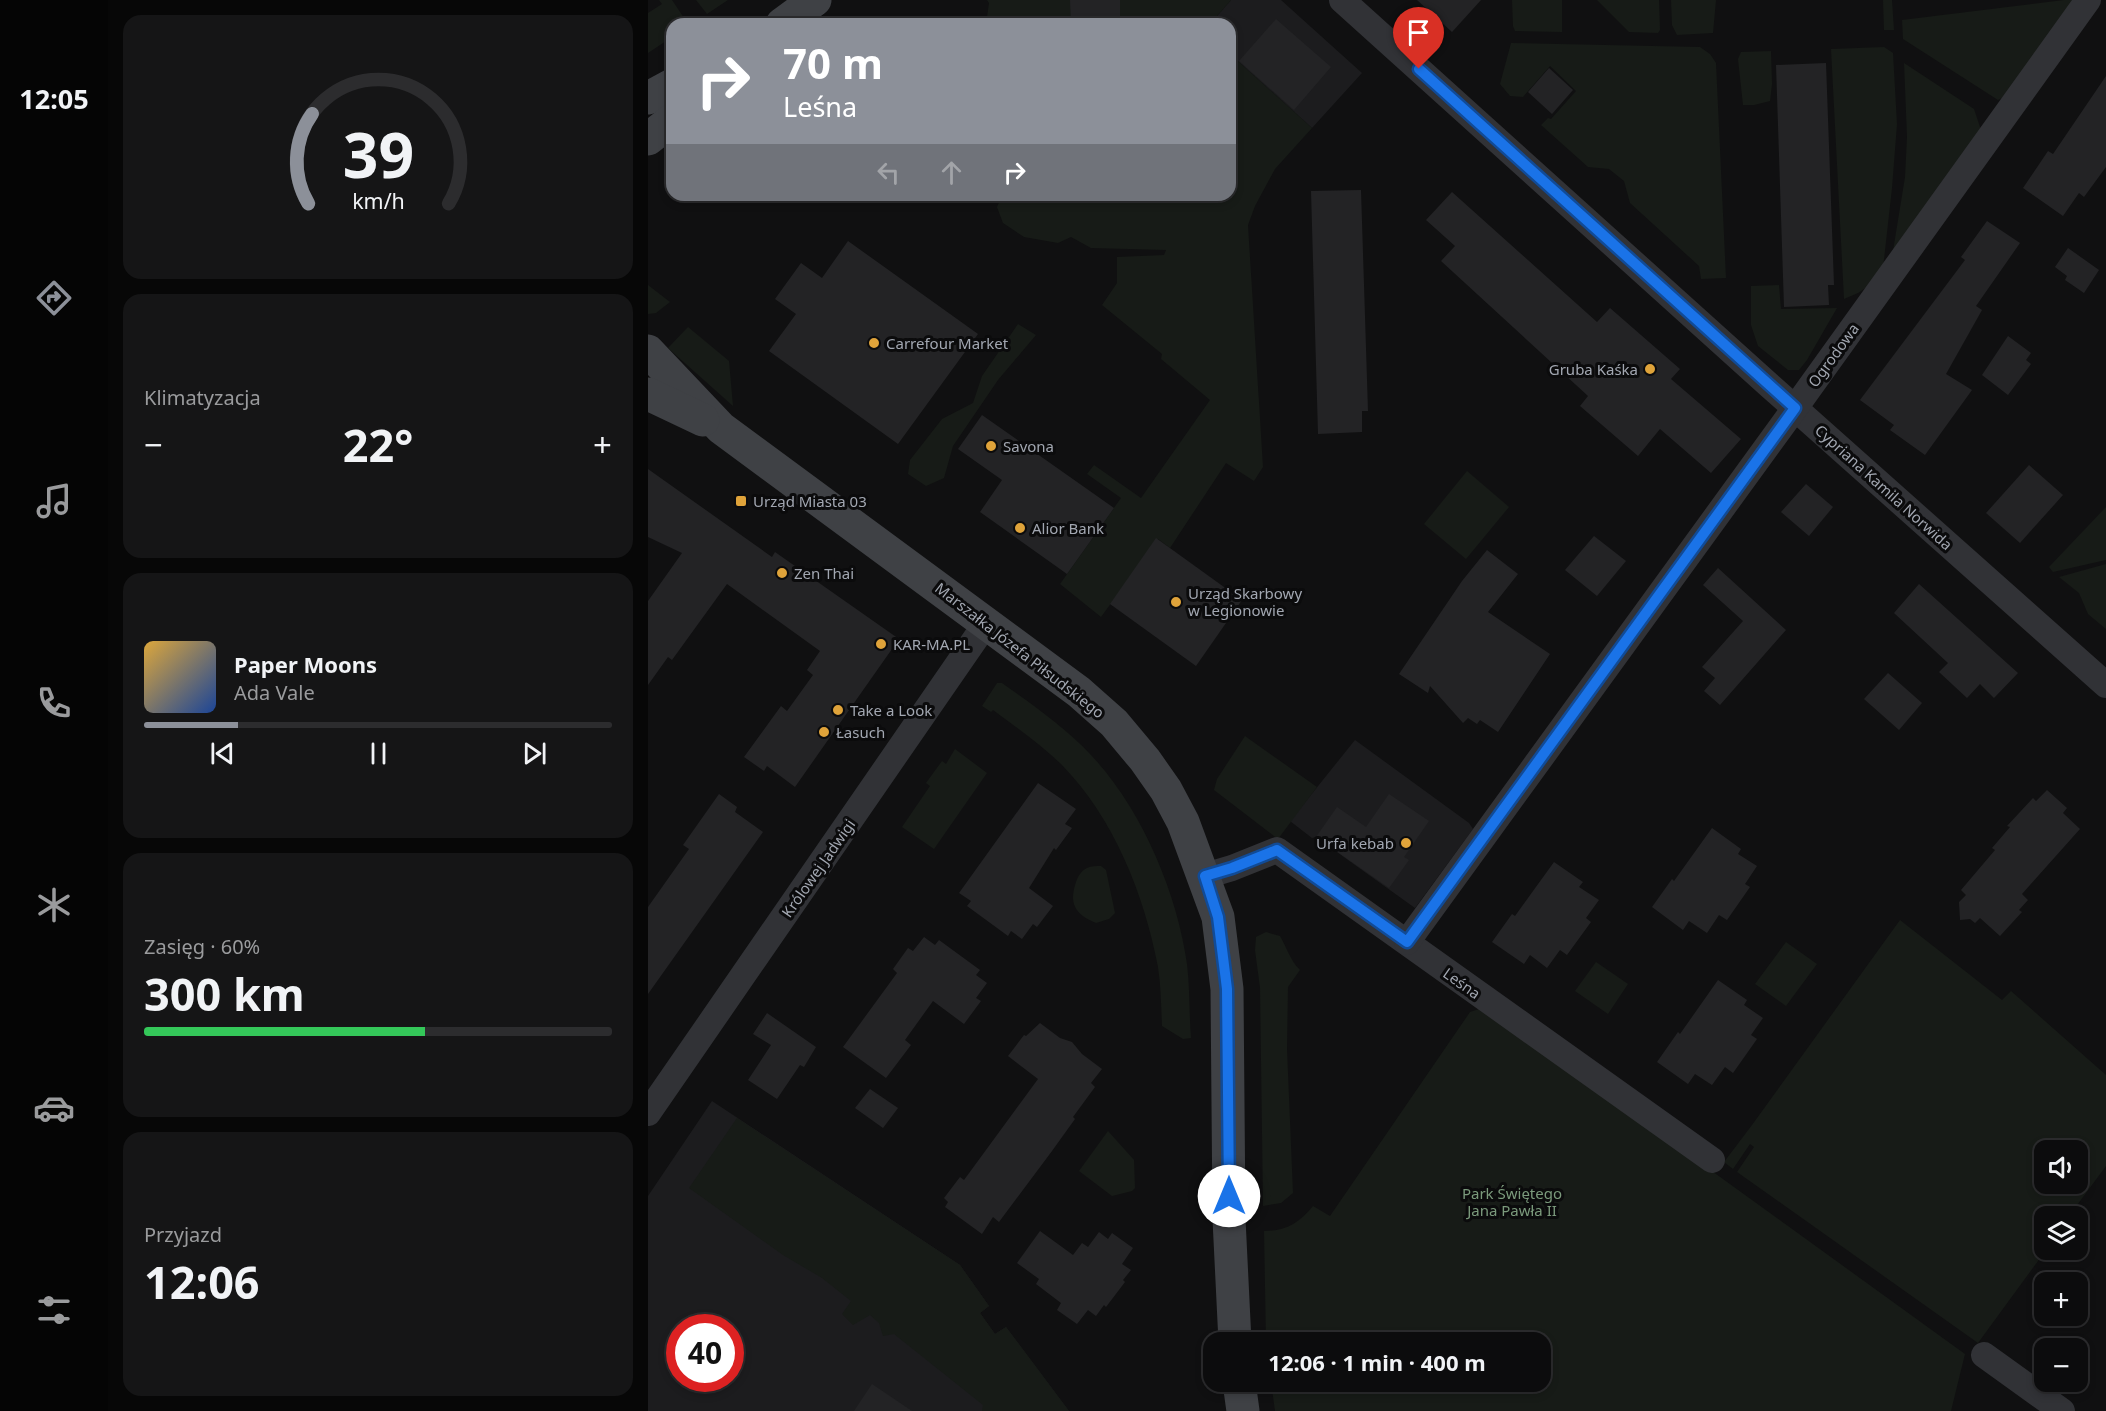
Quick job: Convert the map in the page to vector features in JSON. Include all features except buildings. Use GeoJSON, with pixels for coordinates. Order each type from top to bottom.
{"type":"FeatureCollection","features":[{"type":"Feature","properties":{"kind":"street"},"geometry":{"type":"LineString","coordinates":[[790,18],[814,0]]}},
{"type":"Feature","properties":{"kind":"street","name":"Cypriana Kamila Norwida"},"geometry":{"type":"LineString","coordinates":[[1342,0],[2106,685]]}},
{"type":"Feature","properties":{"kind":"street","name":"Ogrodowa"},"geometry":{"type":"LineString","coordinates":[[1407,942],[2088,0]]}},
{"type":"Feature","properties":{"kind":"street"},"geometry":{"type":"LineString","coordinates":[[648,98],[666,88]]}},
{"type":"Feature","properties":{"kind":"street"},"geometry":{"type":"LineString","coordinates":[[648,139],[666,125]]}},
{"type":"Feature","properties":{"kind":"street","name":"Marszałka Józefa Piłsudskiego"},"geometry":{"type":"LineString","coordinates":[[648,351],[721,428],[1079,692],[1122,732],[1166,790],[1183,822],[1205,876],[1218,917],[1227,989],[1229,1220],[1235,1332]]}},
{"type":"Feature","properties":{"kind":"street","name":"Marszałka Józefa Piłsudskiego"},"geometry":{"type":"LineString","coordinates":[[648,394],[721,428]]}},
{"type":"Feature","properties":{"kind":"street","name":"Królowej Jadwigi"},"geometry":{"type":"LineString","coordinates":[[648,1113],[987,622]]}},
{"type":"Feature","properties":{"kind":"street","name":"Leśna"},"geometry":{"type":"LineString","coordinates":[[1205,876],[1277,850],[1647,1116],[1712,1160]]}},
{"type":"Feature","properties":{"kind":"street"},"geometry":{"type":"LineString","coordinates":[[1984,1355],[2062,1411]]}},
{"type":"Feature","properties":{"kind":"street"},"geometry":{"type":"LineString","coordinates":[[1240,1392],[1243,1411]]}},
{"type":"Feature","properties":{"kind":"shaded area"},"geometry":{"type":"Polygon","coordinates":[[[1231,0],[1281,0],[1362,73],[1312,128],[1236,59],[1236,18],[1215,18],[1231,0]]]}},
{"type":"Feature","properties":{"kind":"shaded area"},"geometry":{"type":"Polygon","coordinates":[[[1355,740],[1469,823],[1473,829],[1415,908],[1290,821],[1355,740]]]}},
{"type":"Feature","properties":{"kind":"shaded area"},"geometry":{"type":"Polygon","coordinates":[[[712,1101],[960,1265],[989,1306],[980,1313],[995,1334],[1006,1327],[1069,1411],[648,1411],[648,1196],[712,1101]]]}},
{"type":"Feature","properties":{"kind":"green space"},"geometry":{"type":"Polygon","coordinates":[[[659,0],[672,0],[684,18],[666,18],[666,41],[648,53],[648,13],[662,4],[659,0]]]}},
{"type":"Feature","properties":{"kind":"green space"},"geometry":{"type":"Polygon","coordinates":[[[696,0],[728,0],[707,14],[696,0]]]}},
{"type":"Feature","properties":{"kind":"green space"},"geometry":{"type":"Polygon","coordinates":[[[987,0],[1231,0],[1215,18],[987,18],[989,3],[987,0]]]}},
{"type":"Feature","properties":{"kind":"green space"},"geometry":{"type":"Polygon","coordinates":[[[1512,0],[1562,0],[1562,32],[1515,31],[1512,0]]]}},
{"type":"Feature","properties":{"kind":"green space"},"geometry":{"type":"Polygon","coordinates":[[[1597,0],[1659,0],[1660,30],[1658,33],[1629,32],[1597,0]]]}},
{"type":"Feature","properties":{"kind":"green space"},"geometry":{"type":"Polygon","coordinates":[[[1671,0],[1716,0],[1713,33],[1677,35],[1672,25],[1671,0]]]}},
{"type":"Feature","properties":{"kind":"green space"},"geometry":{"type":"Polygon","coordinates":[[[1883,0],[1892,0],[1894,30],[1884,30],[1883,0]]]}},
{"type":"Feature","properties":{"kind":"green space"},"geometry":{"type":"Polygon","coordinates":[[[2075,0],[2004,97],[1998,100],[1903,39],[1902,20],[2075,0]]]}},
{"type":"Feature","properties":{"kind":"green space"},"geometry":{"type":"Polygon","coordinates":[[[1511,43],[1700,47],[1710,54],[1716,63],[1726,278],[1701,279],[1699,266],[1630,203],[1624,181],[1609,169],[1588,167],[1541,125],[1548,118],[1551,119],[1576,91],[1550,66],[1523,97],[1510,96],[1500,84],[1511,43]]]}},
{"type":"Feature","properties":{"kind":"green space"},"geometry":{"type":"Polygon","coordinates":[[[1884,47],[1893,53],[1897,124],[1883,268],[1875,282],[1844,299],[1831,49],[1884,47]]]}},
{"type":"Feature","properties":{"kind":"green space"},"geometry":{"type":"Polygon","coordinates":[[[1771,51],[1770,101],[1743,105],[1738,59],[1741,52],[1771,51]]]}},
{"type":"Feature","properties":{"kind":"green space"},"geometry":{"type":"Polygon","coordinates":[[[1236,59],[1312,128],[1275,169],[1255,206],[1248,225],[1263,467],[1254,481],[1226,463],[1170,548],[1158,539],[1101,617],[1060,584],[1121,498],[1087,474],[1094,465],[1141,498],[1210,400],[1161,359],[1162,354],[1102,305],[1117,283],[1117,257],[1164,255],[1166,250],[1091,248],[1071,237],[1058,243],[1024,237],[1003,223],[997,207],[1000,201],[1236,201],[1236,59]]]}},
{"type":"Feature","properties":{"kind":"green space"},"geometry":{"type":"Polygon","coordinates":[[[1904,63],[1974,109],[1982,133],[1892,257],[1905,177],[1907,137],[1904,63]]]}},
{"type":"Feature","properties":{"kind":"green space"},"geometry":{"type":"Polygon","coordinates":[[[648,285],[670,302],[656,313],[648,314],[648,285]]]}},
{"type":"Feature","properties":{"kind":"green space"},"geometry":{"type":"Polygon","coordinates":[[[1779,285],[1781,309],[1837,308],[1799,370],[1788,370],[1758,346],[1751,325],[1751,286],[1779,285]]]}},
{"type":"Feature","properties":{"kind":"green space"},"geometry":{"type":"Polygon","coordinates":[[[1018,324],[1036,335],[998,380],[953,446],[944,478],[926,486],[908,474],[910,460],[942,419],[973,403],[982,376],[1018,324]]]}},
{"type":"Feature","properties":{"kind":"green space"},"geometry":{"type":"Polygon","coordinates":[[[688,327],[729,361],[733,406],[668,348],[688,327]]]}},
{"type":"Feature","properties":{"kind":"green space"},"geometry":{"type":"Polygon","coordinates":[[[1467,471],[1509,507],[1466,559],[1424,524],[1467,471]]]}},
{"type":"Feature","properties":{"kind":"green space"},"geometry":{"type":"Polygon","coordinates":[[[2106,507],[2106,560],[2053,572],[2049,567],[2106,507]]]}},
{"type":"Feature","properties":{"kind":"green space"},"geometry":{"type":"Polygon","coordinates":[[[2106,564],[2106,629],[2088,614],[2079,593],[2059,577],[2106,564]]]}},
{"type":"Feature","properties":{"kind":"green space"},"geometry":{"type":"Polygon","coordinates":[[[997,683],[1002,683],[1037,708],[1081,745],[1109,776],[1141,825],[1165,880],[1182,937],[1188,973],[1191,1038],[1183,1039],[1162,1026],[1159,974],[1152,940],[1135,885],[1111,833],[1097,808],[1061,764],[993,710],[991,712],[982,706],[997,683]]]}},
{"type":"Feature","properties":{"kind":"green space"},"geometry":{"type":"Polygon","coordinates":[[[1245,736],[1317,787],[1278,839],[1214,790],[1217,779],[1245,736]]]}},
{"type":"Feature","properties":{"kind":"green space"},"geometry":{"type":"Polygon","coordinates":[[[955,749],[987,773],[934,849],[902,827],[930,786],[926,783],[942,761],[946,764],[955,749]]]}},
{"type":"Feature","properties":{"kind":"green space"},"geometry":{"type":"Polygon","coordinates":[[[1101,866],[1106,870],[1115,913],[1109,919],[1096,923],[1078,912],[1073,896],[1081,872],[1089,867],[1101,866]]]}},
{"type":"Feature","properties":{"kind":"green space"},"geometry":{"type":"Polygon","coordinates":[[[1900,920],[2002,1000],[2011,991],[2106,1075],[2106,1166],[2088,1190],[2088,1140],[2034,1140],[2034,1194],[2085,1194],[2076,1206],[2034,1206],[2034,1260],[2039,1260],[1978,1343],[1737,1172],[1754,1147],[1750,1144],[1733,1169],[1724,1162],[1900,920]]]}},
{"type":"Feature","properties":{"kind":"green space"},"geometry":{"type":"Polygon","coordinates":[[[1266,932],[1280,936],[1300,970],[1288,987],[1287,1049],[1293,1193],[1281,1203],[1263,1206],[1260,988],[1255,950],[1256,937],[1266,932]]]}},
{"type":"Feature","properties":{"kind":"green space"},"geometry":{"type":"Polygon","coordinates":[[[1786,942],[1817,964],[1786,1006],[1755,984],[1786,942]]]}},
{"type":"Feature","properties":{"kind":"green space"},"geometry":{"type":"Polygon","coordinates":[[[1596,962],[1628,984],[1608,1014],[1575,991],[1596,962]]]}},
{"type":"Feature","properties":{"kind":"green space","name":"Park Świętego Jana Pawła II"},"geometry":{"type":"Polygon","coordinates":[[[1485,1007],[1965,1354],[1951,1411],[1275,1411],[1272,1392],[1551,1392],[1551,1332],[1266,1332],[1264,1231],[1292,1225],[1313,1206],[1330,1216],[1470,1012],[1485,1007]]]}},
{"type":"Feature","properties":{"kind":"green space"},"geometry":{"type":"Polygon","coordinates":[[[737,1118],[960,1265],[989,1306],[980,1313],[995,1334],[1006,1327],[1069,1411],[982,1411],[983,1405],[894,1334],[883,1336],[879,1323],[870,1315],[853,1325],[842,1314],[851,1301],[822,1278],[783,1255],[689,1188],[737,1118]]]}},
{"type":"Feature","properties":{"kind":"green space"},"geometry":{"type":"Polygon","coordinates":[[[1108,1131],[1134,1160],[1135,1188],[1132,1191],[1112,1196],[1079,1171],[1108,1131]]]}},
{"type":"Feature","properties":{"kind":"place","name":"Carrefour Market"},"geometry":{"type":"Point","coordinates":[874,343]}},
{"type":"Feature","properties":{"kind":"place","name":"Gruba Kaśka"},"geometry":{"type":"Point","coordinates":[1650,369]}},
{"type":"Feature","properties":{"kind":"place","name":"Savona"},"geometry":{"type":"Point","coordinates":[991,446]}},
{"type":"Feature","properties":{"kind":"place","name":"Urząd Miasta 03"},"geometry":{"type":"Point","coordinates":[741,501]}},
{"type":"Feature","properties":{"kind":"place","name":"Alior Bank"},"geometry":{"type":"Point","coordinates":[1020,528]}},
{"type":"Feature","properties":{"kind":"place","name":"Zen Thai"},"geometry":{"type":"Point","coordinates":[782,573]}},
{"type":"Feature","properties":{"kind":"place","name":"Urząd Skarbowy w Legionowie"},"geometry":{"type":"Point","coordinates":[1176,602]}},
{"type":"Feature","properties":{"kind":"place","name":"KAR-MA.PL"},"geometry":{"type":"Point","coordinates":[881,644]}},
{"type":"Feature","properties":{"kind":"place","name":"Take a Look"},"geometry":{"type":"Point","coordinates":[838,710]}},
{"type":"Feature","properties":{"kind":"place","name":"Łasuch"},"geometry":{"type":"Point","coordinates":[824,732]}},
{"type":"Feature","properties":{"kind":"place","name":"Urfa kebab"},"geometry":{"type":"Point","coordinates":[1406,843]}},
{"type":"Feature","properties":{"kind":"route"},"geometry":{"type":"LineString","coordinates":[[1229,1196],[1227,989],[1218,917],[1205,876],[1277,850],[1407,942],[1795,408],[1419,69]]}}]}
